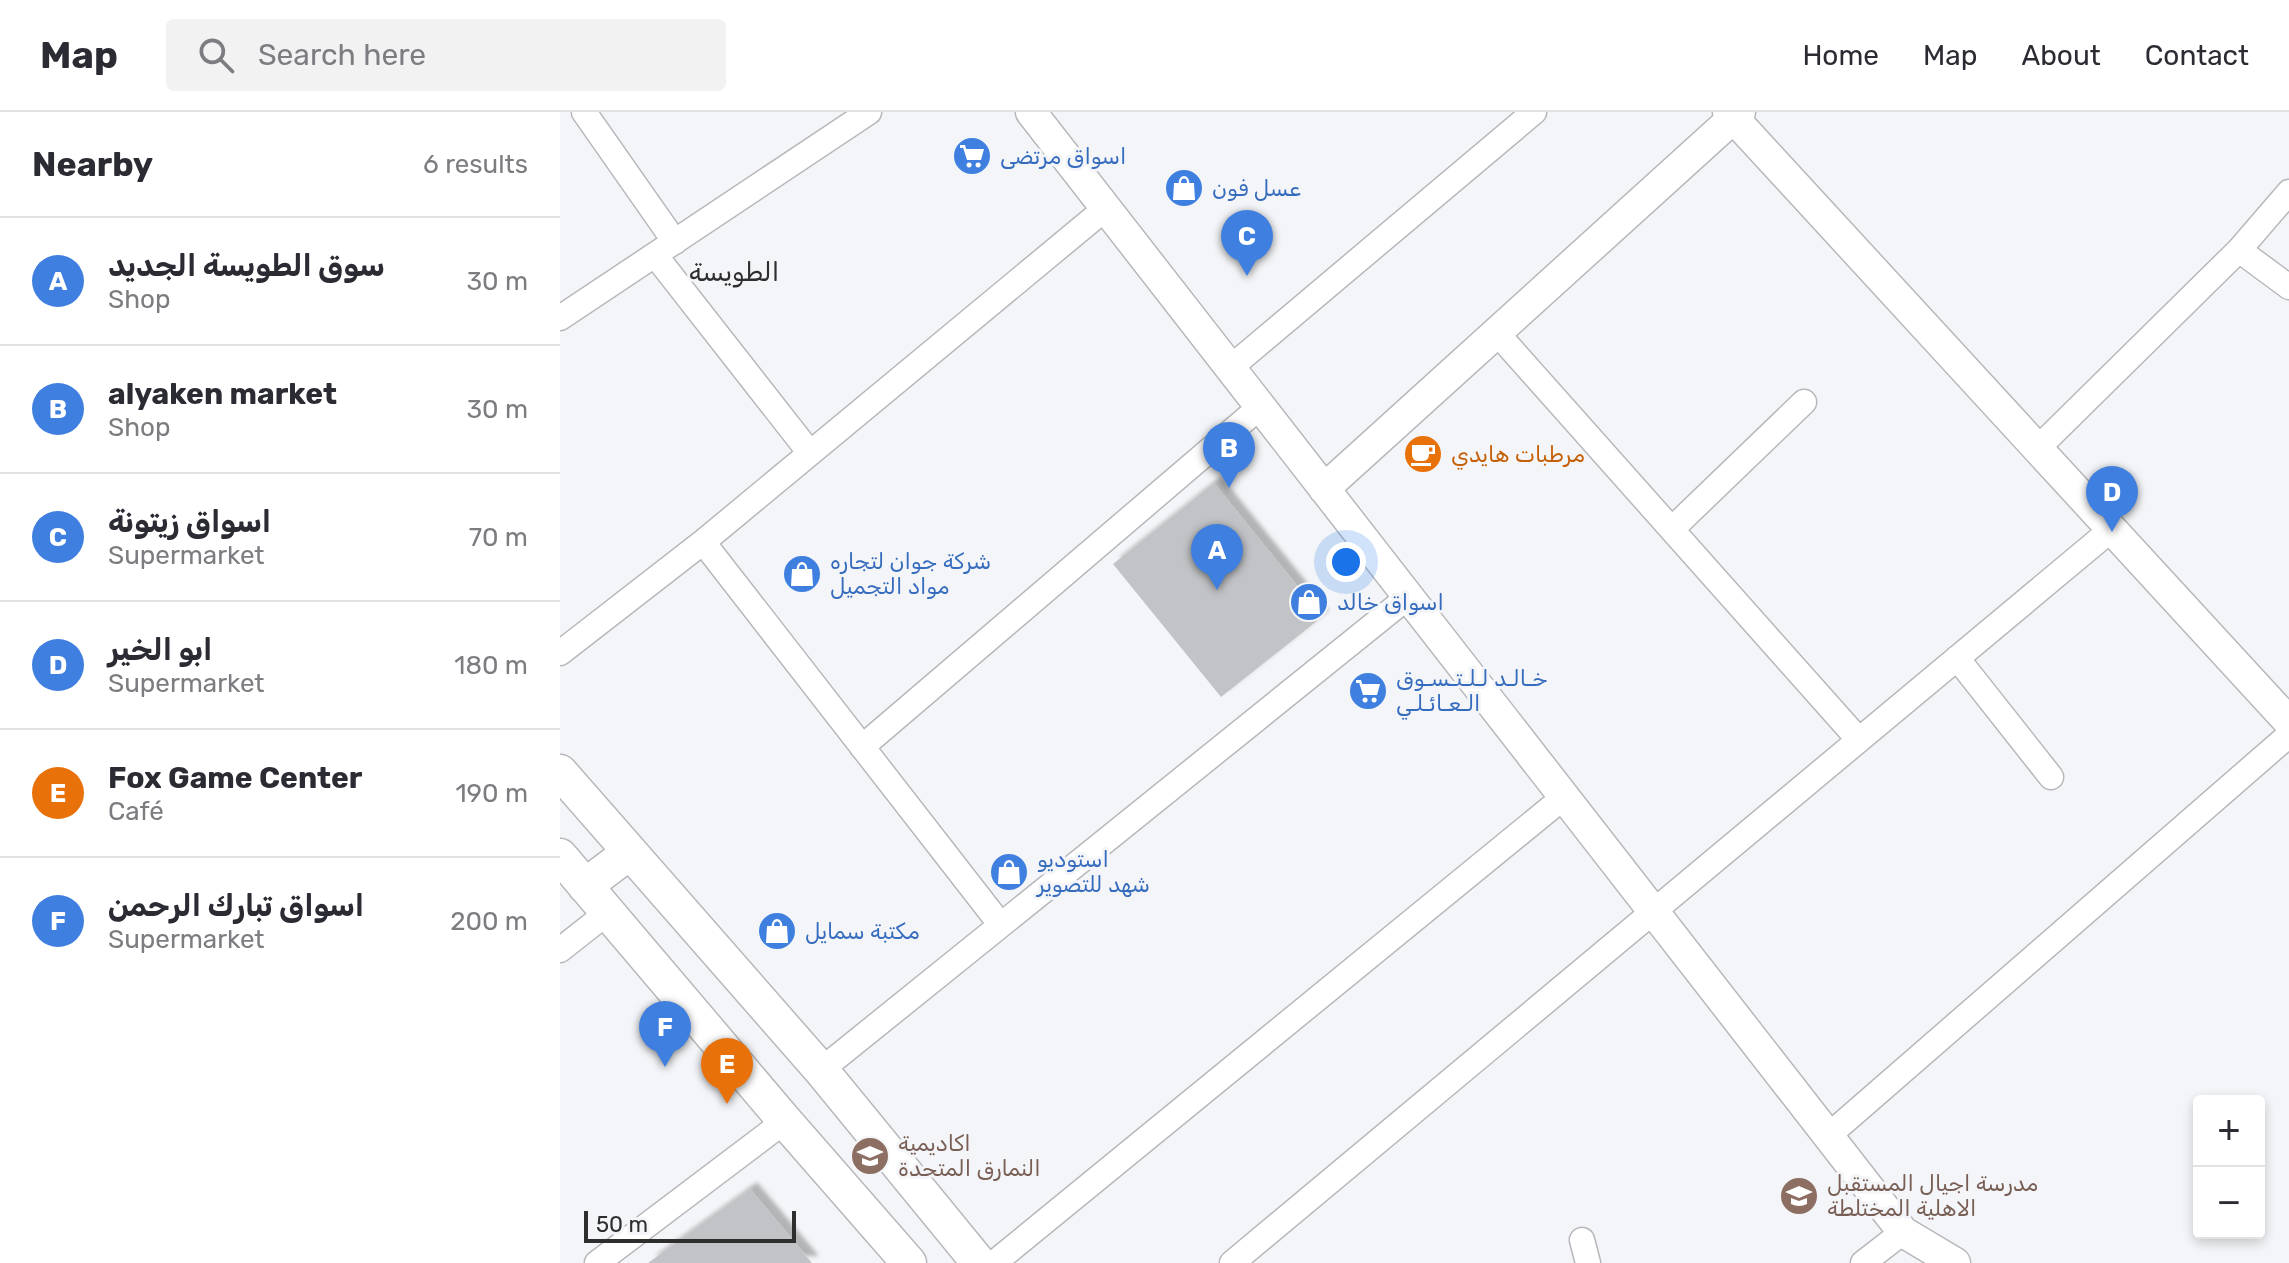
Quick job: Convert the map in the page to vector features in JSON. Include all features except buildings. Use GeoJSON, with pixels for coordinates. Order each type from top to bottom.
{"type":"FeatureCollection","features":[{"type":"Feature","properties":{"kind":"main road"},"geometry":{"type":"LineString","coordinates":[[560,772],[821,1070],[979,1263]]}},
{"type":"Feature","properties":{"kind":"main road"},"geometry":{"type":"LineString","coordinates":[[585,886],[630,852]]}},
{"type":"Feature","properties":{"kind":"main road"},"geometry":{"type":"LineString","coordinates":[[560,856],[909,1263]]}},
{"type":"Feature","properties":{"kind":"street"},"geometry":{"type":"LineString","coordinates":[[584,112],[665,248],[810,453]]}},
{"type":"Feature","properties":{"kind":"street"},"geometry":{"type":"LineString","coordinates":[[560,318],[869,112]]}},
{"type":"Feature","properties":{"kind":"street"},"geometry":{"type":"LineString","coordinates":[[1031,112],[1903,1232],[1955,1263]]}},
{"type":"Feature","properties":{"kind":"street"},"geometry":{"type":"LineString","coordinates":[[1230,368],[1534,112]]}},
{"type":"Feature","properties":{"kind":"street"},"geometry":{"type":"LineString","coordinates":[[1324,489],[1734,114],[2289,722]]}},
{"type":"Feature","properties":{"kind":"street"},"geometry":{"type":"LineString","coordinates":[[2038,448],[2239,250],[2289,192]]}},
{"type":"Feature","properties":{"kind":"street"},"geometry":{"type":"LineString","coordinates":[[560,653],[703,542],[1106,208]]}},
{"type":"Feature","properties":{"kind":"street"},"geometry":{"type":"LineString","coordinates":[[2239,250],[2289,287]]}},
{"type":"Feature","properties":{"kind":"street"},"geometry":{"type":"LineString","coordinates":[[1496,332],[1859,740]]}},
{"type":"Feature","properties":{"kind":"street"},"geometry":{"type":"LineString","coordinates":[[1672,529],[1804,402]]}},
{"type":"Feature","properties":{"kind":"street"},"geometry":{"type":"LineString","coordinates":[[862,747],[1260,407]]}},
{"type":"Feature","properties":{"kind":"street"},"geometry":{"type":"LineString","coordinates":[[1232,1263],[2112,529]]}},
{"type":"Feature","properties":{"kind":"street"},"geometry":{"type":"LineString","coordinates":[[703,542],[1000,924]]}},
{"type":"Feature","properties":{"kind":"street"},"geometry":{"type":"LineString","coordinates":[[821,1070],[1408,597]]}},
{"type":"Feature","properties":{"kind":"street"},"geometry":{"type":"LineString","coordinates":[[1957,658],[2051,777]]}},
{"type":"Feature","properties":{"kind":"street"},"geometry":{"type":"LineString","coordinates":[[1828,1136],[2289,735]]}},
{"type":"Feature","properties":{"kind":"street"},"geometry":{"type":"LineString","coordinates":[[994,1263],[1564,797]]}},
{"type":"Feature","properties":{"kind":"street"},"geometry":{"type":"LineString","coordinates":[[560,950],[607,913]]}},
{"type":"Feature","properties":{"kind":"street"},"geometry":{"type":"LineString","coordinates":[[597,1263],[785,1121]]}},
{"type":"Feature","properties":{"kind":"street"},"geometry":{"type":"LineString","coordinates":[[1863,1263],[1903,1232]]}},
{"type":"Feature","properties":{"kind":"place","name":"اسواق مرتضى"},"geometry":{"type":"Point","coordinates":[972,156]}},
{"type":"Feature","properties":{"kind":"place","name":"عسل فون"},"geometry":{"type":"Point","coordinates":[1184,188]}},
{"type":"Feature","properties":{"kind":"place","name":"اسواق زيتونة"},"geometry":{"type":"Point","coordinates":[1247,276]}},
{"type":"Feature","properties":{"kind":"place","name":"مرطبات هايدي"},"geometry":{"type":"Point","coordinates":[1423,454]}},
{"type":"Feature","properties":{"kind":"place","name":"alyaken market"},"geometry":{"type":"Point","coordinates":[1229,488]}},
{"type":"Feature","properties":{"kind":"place","name":"ابو الخير"},"geometry":{"type":"Point","coordinates":[2112,532]}},
{"type":"Feature","properties":{"kind":"place","name":"شركة جوان لتجاره مواد التجميل"},"geometry":{"type":"Point","coordinates":[802,574]}},
{"type":"Feature","properties":{"kind":"place","name":"سوق الطويسة الجديد"},"geometry":{"type":"Point","coordinates":[1217,590]}},
{"type":"Feature","properties":{"kind":"place","name":"اسواق خالد"},"geometry":{"type":"Point","coordinates":[1309,602]}},
{"type":"Feature","properties":{"kind":"place","name":"خـالـد لـلـتـسـوق الـعـائـلـي"},"geometry":{"type":"Point","coordinates":[1368,691]}},
{"type":"Feature","properties":{"kind":"place","name":"استوديو شهد للتصوير"},"geometry":{"type":"Point","coordinates":[1009,872]}},
{"type":"Feature","properties":{"kind":"place","name":"مكتبة سمايل"},"geometry":{"type":"Point","coordinates":[777,931]}},
{"type":"Feature","properties":{"kind":"place","name":"اسواق تبارك الرحمن"},"geometry":{"type":"Point","coordinates":[665,1067]}},
{"type":"Feature","properties":{"kind":"place","name":"Fox Game Center"},"geometry":{"type":"Point","coordinates":[727,1104]}},
{"type":"Feature","properties":{"kind":"place","name":"اكاديمية النمارق المتحدة"},"geometry":{"type":"Point","coordinates":[870,1156]}},
{"type":"Feature","properties":{"kind":"place","name":"مدرسة اجيال المستقبل الاهلية المختلطة"},"geometry":{"type":"Point","coordinates":[1799,1196]}},
{"type":"Feature","properties":{"kind":"district","name":"الطويسة"},"geometry":{"type":"Point","coordinates":[734,272]}}]}
